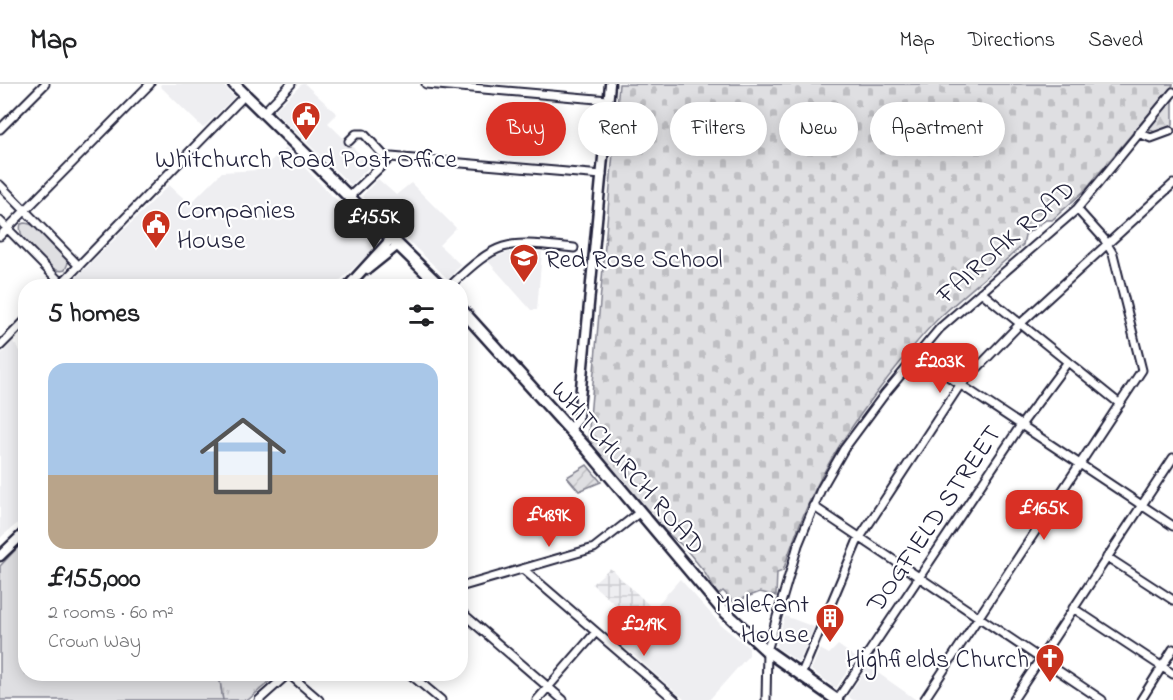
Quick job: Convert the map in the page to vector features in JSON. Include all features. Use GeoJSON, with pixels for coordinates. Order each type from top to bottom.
{"type":"FeatureCollection","features":[{"type":"Feature","properties":{"kind":"main road"},"geometry":{"type":"LineString","coordinates":[[234,84],[433,279]]}},
{"type":"Feature","properties":{"kind":"main road","name":"WHITCHURCH ROAD"},"geometry":{"type":"LineString","coordinates":[[468,317],[570,429],[720,607],[767,651],[837,700]]}},
{"type":"Feature","properties":{"kind":"street"},"geometry":{"type":"LineString","coordinates":[[0,129],[45,84]]}},
{"type":"Feature","properties":{"kind":"street"},"geometry":{"type":"LineString","coordinates":[[0,236],[150,84]]}},
{"type":"Feature","properties":{"kind":"street"},"geometry":{"type":"LineString","coordinates":[[263,113],[291,84]]}},
{"type":"Feature","properties":{"kind":"street"},"geometry":{"type":"LineString","coordinates":[[426,84],[608,100]]}},
{"type":"Feature","properties":{"kind":"street"},"geometry":{"type":"LineString","coordinates":[[570,429],[578,419],[610,84]]}},
{"type":"Feature","properties":{"kind":"street","name":"FAIROAK ROAD"},"geometry":{"type":"LineString","coordinates":[[766,700],[767,651],[798,545],[813,506],[844,449],[940,327],[1077,209],[1106,177],[1138,133],[1173,92]]}},
{"type":"Feature","properties":{"kind":"street"},"geometry":{"type":"LineString","coordinates":[[66,279],[245,95]]}},
{"type":"Feature","properties":{"kind":"street"},"geometry":{"type":"LineString","coordinates":[[1138,133],[1151,138],[1170,131]]}},
{"type":"Feature","properties":{"kind":"street"},"geometry":{"type":"LineString","coordinates":[[349,141],[356,134],[364,134],[387,159]]}},
{"type":"Feature","properties":{"kind":"street"},"geometry":{"type":"LineString","coordinates":[[349,197],[391,157],[602,175]]}},
{"type":"Feature","properties":{"kind":"street"},"geometry":{"type":"LineString","coordinates":[[801,675],[860,538],[961,385],[1020,324],[1173,184]]}},
{"type":"Feature","properties":{"kind":"street"},"geometry":{"type":"LineString","coordinates":[[0,186],[79,266]]}},
{"type":"Feature","properties":{"kind":"street"},"geometry":{"type":"LineString","coordinates":[[924,700],[1142,370],[1114,257],[1107,243],[1077,209]]}},
{"type":"Feature","properties":{"kind":"street"},"geometry":{"type":"LineString","coordinates":[[0,221],[54,279]]}},
{"type":"Feature","properties":{"kind":"street"},"geometry":{"type":"LineString","coordinates":[[356,279],[379,263],[395,242]]}},
{"type":"Feature","properties":{"kind":"street"},"geometry":{"type":"LineString","coordinates":[[458,279],[482,257],[499,247],[523,243],[574,248]]}},
{"type":"Feature","properties":{"kind":"street"},"geometry":{"type":"LineString","coordinates":[[981,292],[1120,404]]}},
{"type":"Feature","properties":{"kind":"street"},"geometry":{"type":"LineString","coordinates":[[0,346],[18,328]]}},
{"type":"Feature","properties":{"kind":"street"},"geometry":{"type":"LineString","coordinates":[[916,355],[1173,526]]}},
{"type":"Feature","properties":{"kind":"street","name":"DOGFIELD STREET"},"geometry":{"type":"LineString","coordinates":[[837,700],[1021,424],[1067,363]]}},
{"type":"Feature","properties":{"kind":"street"},"geometry":{"type":"LineString","coordinates":[[1012,700],[1173,458]]}},
{"type":"Feature","properties":{"kind":"street"},"geometry":{"type":"LineString","coordinates":[[813,506],[1102,700]]}},
{"type":"Feature","properties":{"kind":"street"},"geometry":{"type":"LineString","coordinates":[[468,585],[598,546],[640,512]]}},
{"type":"Feature","properties":{"kind":"street"},"geometry":{"type":"LineString","coordinates":[[0,556],[18,539]]}},
{"type":"Feature","properties":{"kind":"street"},"geometry":{"type":"LineString","coordinates":[[1107,557],[1173,600]]}},
{"type":"Feature","properties":{"kind":"street"},"geometry":{"type":"LineString","coordinates":[[523,569],[675,700]]}},
{"type":"Feature","properties":{"kind":"street"},"geometry":{"type":"LineString","coordinates":[[1074,608],[1173,674]]}},
{"type":"Feature","properties":{"kind":"street"},"geometry":{"type":"LineString","coordinates":[[468,618],[563,700]]}},
{"type":"Feature","properties":{"kind":"street"},"geometry":{"type":"LineString","coordinates":[[537,700],[596,632]]}},
{"type":"Feature","properties":{"kind":"street"},"geometry":{"type":"LineString","coordinates":[[1141,700],[1173,650]]}},
{"type":"Feature","properties":{"kind":"street"},"geometry":{"type":"LineString","coordinates":[[259,700],[280,681]]}},
{"type":"Feature","properties":{"kind":"street"},"geometry":{"type":"LineString","coordinates":[[296,681],[319,700]]}},
{"type":"Feature","properties":{"kind":"street"},"geometry":{"type":"LineString","coordinates":[[418,681],[441,700]]}},
{"type":"Feature","properties":{"kind":"shaded area"},"geometry":{"type":"Polygon","coordinates":[[[161,84],[222,84],[234,97],[203,128],[160,86],[161,84]]]}},
{"type":"Feature","properties":{"kind":"shaded area"},"geometry":{"type":"Polygon","coordinates":[[[302,84],[305,84],[337,114],[328,123],[371,165],[351,185],[274,111],[302,84]]]}},
{"type":"Feature","properties":{"kind":"shaded area"},"geometry":{"type":"Polygon","coordinates":[[[286,148],[328,192],[374,233],[372,251],[342,279],[75,279],[169,185],[190,204],[222,172],[260,170],[286,148]]]}},
{"type":"Feature","properties":{"kind":"shaded area"},"geometry":{"type":"Polygon","coordinates":[[[378,179],[396,195],[411,183],[456,228],[439,245],[461,265],[448,279],[362,196],[378,179]]]}},
{"type":"Feature","properties":{"kind":"shaded area","name":"Red Rose School"},"geometry":{"type":"Polygon","coordinates":[[[510,252],[542,252],[537,310],[531,310],[487,260],[510,252]]]}},
{"type":"Feature","properties":{"kind":"shaded area"},"geometry":{"type":"Polygon","coordinates":[[[13,342],[18,348],[18,523],[0,538],[0,355],[13,342]]]}},
{"type":"Feature","properties":{"kind":"shaded area"},"geometry":{"type":"Polygon","coordinates":[[[610,568],[648,604],[649,608],[636,623],[592,584],[610,568]]]}},
{"type":"Feature","properties":{"kind":"shaded area"},"geometry":{"type":"Polygon","coordinates":[[[680,579],[721,625],[749,648],[749,655],[709,700],[685,700],[622,645],[680,579]]]}},
{"type":"Feature","properties":{"kind":"shaded area"},"geometry":{"type":"Polygon","coordinates":[[[785,616],[814,627],[799,662],[776,647],[785,616]]]}},
{"type":"Feature","properties":{"kind":"shaded area"},"geometry":{"type":"Polygon","coordinates":[[[838,645],[856,658],[836,688],[811,670],[820,649],[829,654],[838,645]]]}},
{"type":"Feature","properties":{"kind":"shaded area"},"geometry":{"type":"Polygon","coordinates":[[[868,666],[915,700],[853,700],[848,696],[868,666]]]}},
{"type":"Feature","properties":{"kind":"green space"},"geometry":{"type":"Polygon","coordinates":[[[619,84],[1173,84],[1084,191],[1052,220],[1046,220],[1025,235],[1023,245],[950,308],[919,339],[852,426],[825,470],[803,516],[783,571],[777,573],[776,596],[760,592],[734,602],[723,591],[718,595],[703,570],[684,547],[666,532],[588,440],[613,156],[658,156],[658,102],[617,102],[619,84]]]}},
{"type":"Feature","properties":{"kind":"green space"},"geometry":{"type":"Polygon","coordinates":[[[1173,99],[1173,125],[1155,132],[1150,130],[1149,126],[1173,99]]]}},
{"type":"Feature","properties":{"kind":"green space"},"geometry":{"type":"Polygon","coordinates":[[[25,223],[37,228],[57,245],[68,263],[65,270],[51,268],[28,247],[21,231],[21,224],[25,223]]]}},
{"type":"Feature","properties":{"kind":"green space"},"geometry":{"type":"Polygon","coordinates":[[[587,465],[601,482],[579,491],[567,477],[587,465]]]}},
{"type":"Feature","properties":{"kind":"green space"},"geometry":{"type":"Polygon","coordinates":[[[18,547],[18,681],[220,681],[223,700],[0,700],[0,566],[18,547]]]}},
{"type":"Feature","properties":{"kind":"green space"},"geometry":{"type":"Polygon","coordinates":[[[220,681],[270,681],[248,700],[223,700],[220,681]]]}},
{"type":"Feature","properties":{"kind":"place","name":"Whitchurch Road Post Office"},"geometry":{"type":"Point","coordinates":[306,142]}},
{"type":"Feature","properties":{"kind":"place","name":"Companies House"},"geometry":{"type":"Point","coordinates":[156,250]}},
{"type":"Feature","properties":{"kind":"place","name":"Red Rose School"},"geometry":{"type":"Point","coordinates":[524,284]}},
{"type":"Feature","properties":{"kind":"place","name":"Malefant House"},"geometry":{"type":"Point","coordinates":[830,644]}},
{"type":"Feature","properties":{"kind":"place","name":"Highfields Church"},"geometry":{"type":"Point","coordinates":[1050,684]}}]}
